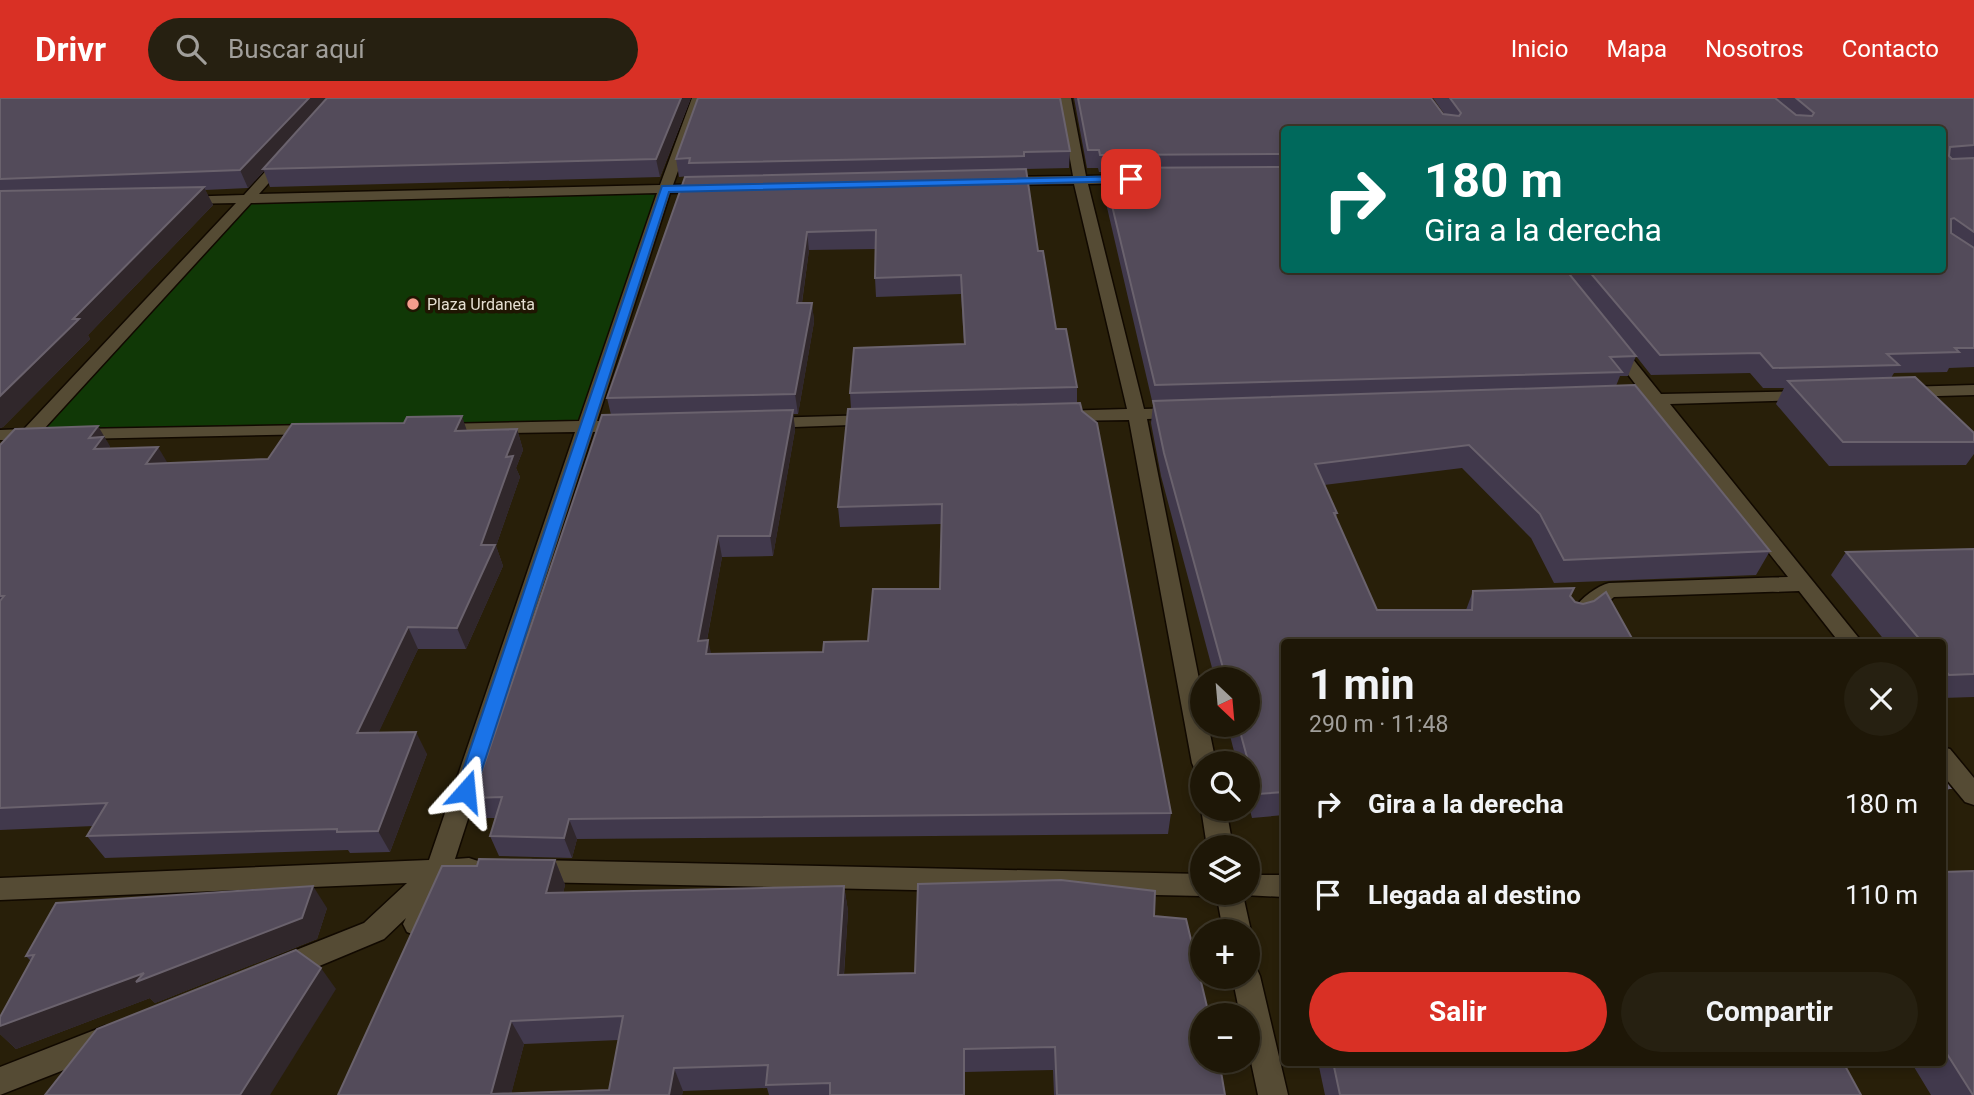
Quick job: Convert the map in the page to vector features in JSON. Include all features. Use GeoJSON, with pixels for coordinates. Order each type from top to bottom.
{"type":"FeatureCollection","features":[{"type":"Feature","properties":{"kind":"street"},"geometry":{"type":"LineString","coordinates":[[409,946],[439,869],[665,189],[698,98]]}},
{"type":"Feature","properties":{"kind":"street"},"geometry":{"type":"LineString","coordinates":[[1065,98],[1080,179],[1137,414],[1202,751]]}},
{"type":"Feature","properties":{"kind":"street"},"geometry":{"type":"LineString","coordinates":[[0,466],[294,149]]}},
{"type":"Feature","properties":{"kind":"street"},"geometry":{"type":"LineString","coordinates":[[983,181],[1148,179]]}},
{"type":"Feature","properties":{"kind":"street"},"geometry":{"type":"LineString","coordinates":[[166,200],[721,187]]}},
{"type":"Feature","properties":{"kind":"street"},"geometry":{"type":"LineString","coordinates":[[1605,334],[1849,639]]}},
{"type":"Feature","properties":{"kind":"street"},"geometry":{"type":"LineString","coordinates":[[1891,393],[1974,390]]}},
{"type":"Feature","properties":{"kind":"street"},"geometry":{"type":"LineString","coordinates":[[1601,401],[1822,394]]}},
{"type":"Feature","properties":{"kind":"street"},"geometry":{"type":"LineString","coordinates":[[1041,416],[1191,412]]}},
{"type":"Feature","properties":{"kind":"street"},"geometry":{"type":"LineString","coordinates":[[752,423],[890,420]]}},
{"type":"Feature","properties":{"kind":"street"},"geometry":{"type":"LineString","coordinates":[[420,429],[642,425]]}},
{"type":"Feature","properties":{"kind":"street"},"geometry":{"type":"LineString","coordinates":[[0,435],[336,430]]}},
{"type":"Feature","properties":{"kind":"street"},"geometry":{"type":"LineString","coordinates":[[1573,618],[1609,590],[1804,584]]}},
{"type":"Feature","properties":{"kind":"street"},"geometry":{"type":"LineString","coordinates":[[1946,761],[1974,795]]}},
{"type":"Feature","properties":{"kind":"street"},"geometry":{"type":"LineString","coordinates":[[260,978],[374,931],[439,869]]}},
{"type":"Feature","properties":{"kind":"street"},"geometry":{"type":"LineString","coordinates":[[0,889],[439,869],[1190,886]]}},
{"type":"Feature","properties":{"kind":"street"},"geometry":{"type":"LineString","coordinates":[[1260,886],[1281,886]]}},
{"type":"Feature","properties":{"kind":"street"},"geometry":{"type":"LineString","coordinates":[[1250,989],[1273,1095]]}},
{"type":"Feature","properties":{"kind":"street"},"geometry":{"type":"LineString","coordinates":[[0,1083],[132,1029]]}},
{"type":"Feature","properties":{"kind":"green space"},"geometry":{"type":"Polygon","coordinates":[[[665,189],[588,427],[29,434],[249,199],[665,189]]]}},
{"type":"Feature","properties":{"kind":"building"},"geometry":{"type":"Polygon","coordinates":[[[0,98],[309,98],[240,170],[0,179],[0,98]]]}},
{"type":"Feature","properties":{"kind":"building"},"geometry":{"type":"Polygon","coordinates":[[[327,98],[681,98],[656,159],[263,169],[327,98]]]}},
{"type":"Feature","properties":{"kind":"building"},"geometry":{"type":"Polygon","coordinates":[[[698,98],[1060,98],[1070,151],[1024,152],[1024,156],[689,163],[690,158],[676,159],[698,98]]]}},
{"type":"Feature","properties":{"kind":"building"},"geometry":{"type":"Polygon","coordinates":[[[1078,98],[1431,98],[1443,114],[1459,116],[1461,113],[1450,98],[1775,98],[1796,115],[1812,116],[1814,113],[1796,98],[1974,98],[1974,145],[1950,147],[1949,156],[1952,159],[1974,158],[1974,232],[1954,218],[1951,219],[1951,233],[1974,248],[1974,348],[1955,348],[1959,352],[1887,354],[1899,365],[1773,368],[1760,353],[1660,355],[1591,273],[1946,273],[1946,126],[1281,126],[1281,154],[1100,155],[1099,150],[1088,150],[1078,98]]]}},
{"type":"Feature","properties":{"kind":"building"},"geometry":{"type":"Polygon","coordinates":[[[1281,167],[1281,273],[1568,273],[1636,356],[1610,357],[1622,372],[1155,385],[1103,168],[1281,167]]]}},
{"type":"Feature","properties":{"kind":"building"},"geometry":{"type":"Polygon","coordinates":[[[1026,169],[1038,251],[1043,251],[1056,329],[1066,329],[1077,387],[850,393],[854,348],[965,344],[961,275],[875,278],[876,230],[807,232],[797,303],[812,303],[795,394],[607,398],[685,177],[1026,169]]]}},
{"type":"Feature","properties":{"kind":"building"},"geometry":{"type":"Polygon","coordinates":[[[204,187],[73,319],[79,319],[0,396],[0,191],[204,187]]]}},
{"type":"Feature","properties":{"kind":"building"},"geometry":{"type":"Polygon","coordinates":[[[1915,377],[1974,433],[1974,442],[1843,442],[1788,381],[1915,377]]]}},
{"type":"Feature","properties":{"kind":"building"},"geometry":{"type":"Polygon","coordinates":[[[1635,385],[1770,551],[1564,560],[1540,514],[1469,445],[1315,464],[1377,610],[1472,610],[1473,591],[1574,588],[1570,596],[1575,602],[1583,604],[1594,601],[1606,592],[1632,639],[1281,639],[1281,792],[1260,794],[1260,751],[1245,751],[1242,737],[1260,737],[1260,667],[1223,667],[1164,453],[1153,401],[1635,385]]]}},
{"type":"Feature","properties":{"kind":"building"},"geometry":{"type":"Polygon","coordinates":[[[1080,403],[1082,411],[1097,423],[1171,813],[569,819],[564,838],[490,836],[502,797],[473,798],[602,415],[793,410],[770,536],[718,536],[698,641],[708,640],[706,654],[823,652],[824,642],[868,641],[873,589],[940,589],[942,504],[838,507],[848,409],[1080,403]]]}},
{"type":"Feature","properties":{"kind":"building"},"geometry":{"type":"Polygon","coordinates":[[[462,416],[455,431],[517,429],[506,457],[513,456],[481,545],[495,545],[457,628],[408,627],[357,733],[416,732],[378,831],[337,832],[337,829],[87,836],[107,803],[0,808],[0,601],[4,596],[0,596],[0,445],[15,429],[98,426],[89,438],[103,437],[94,449],[158,447],[146,464],[268,459],[292,424],[404,423],[407,417],[462,416]]]}},
{"type":"Feature","properties":{"kind":"building"},"geometry":{"type":"Polygon","coordinates":[[[1974,549],[1974,674],[1949,675],[1946,671],[1946,639],[1919,639],[1846,552],[1974,549]]]}},
{"type":"Feature","properties":{"kind":"building"},"geometry":{"type":"Polygon","coordinates":[[[479,859],[555,860],[546,893],[844,886],[838,975],[915,973],[918,884],[1061,880],[1155,891],[1154,916],[1186,919],[1190,936],[1190,989],[1203,989],[1206,1003],[1190,1003],[1190,1073],[1221,1073],[1225,1095],[1057,1095],[1055,1047],[964,1049],[964,1095],[830,1095],[830,1083],[766,1085],[768,1065],[674,1068],[669,1095],[338,1095],[442,866],[477,866],[479,859]],[[623,1016],[511,1021],[491,1094],[609,1090],[623,1016]]]}},
{"type":"Feature","properties":{"kind":"building"},"geometry":{"type":"Polygon","coordinates":[[[1974,871],[1974,1095],[1946,1052],[1946,872],[1974,871]]]}},
{"type":"Feature","properties":{"kind":"building"},"geometry":{"type":"Polygon","coordinates":[[[313,886],[302,918],[136,982],[144,973],[0,1026],[0,1017],[34,955],[26,956],[56,903],[313,886]]]}},
{"type":"Feature","properties":{"kind":"building"},"geometry":{"type":"Polygon","coordinates":[[[296,950],[321,968],[240,1095],[45,1095],[97,1029],[296,950]]]}},
{"type":"Feature","properties":{"kind":"building"},"geometry":{"type":"Polygon","coordinates":[[[1334,1066],[1845,1066],[1861,1095],[1340,1095],[1334,1066]]]}},
{"type":"Feature","properties":{"kind":"place","name":"Plaza Urdaneta"},"geometry":{"type":"Point","coordinates":[413,304]}},
{"type":"Feature","properties":{"kind":"route"},"geometry":{"type":"LineString","coordinates":[[466,791],[665,189],[1131,179]]}}]}
